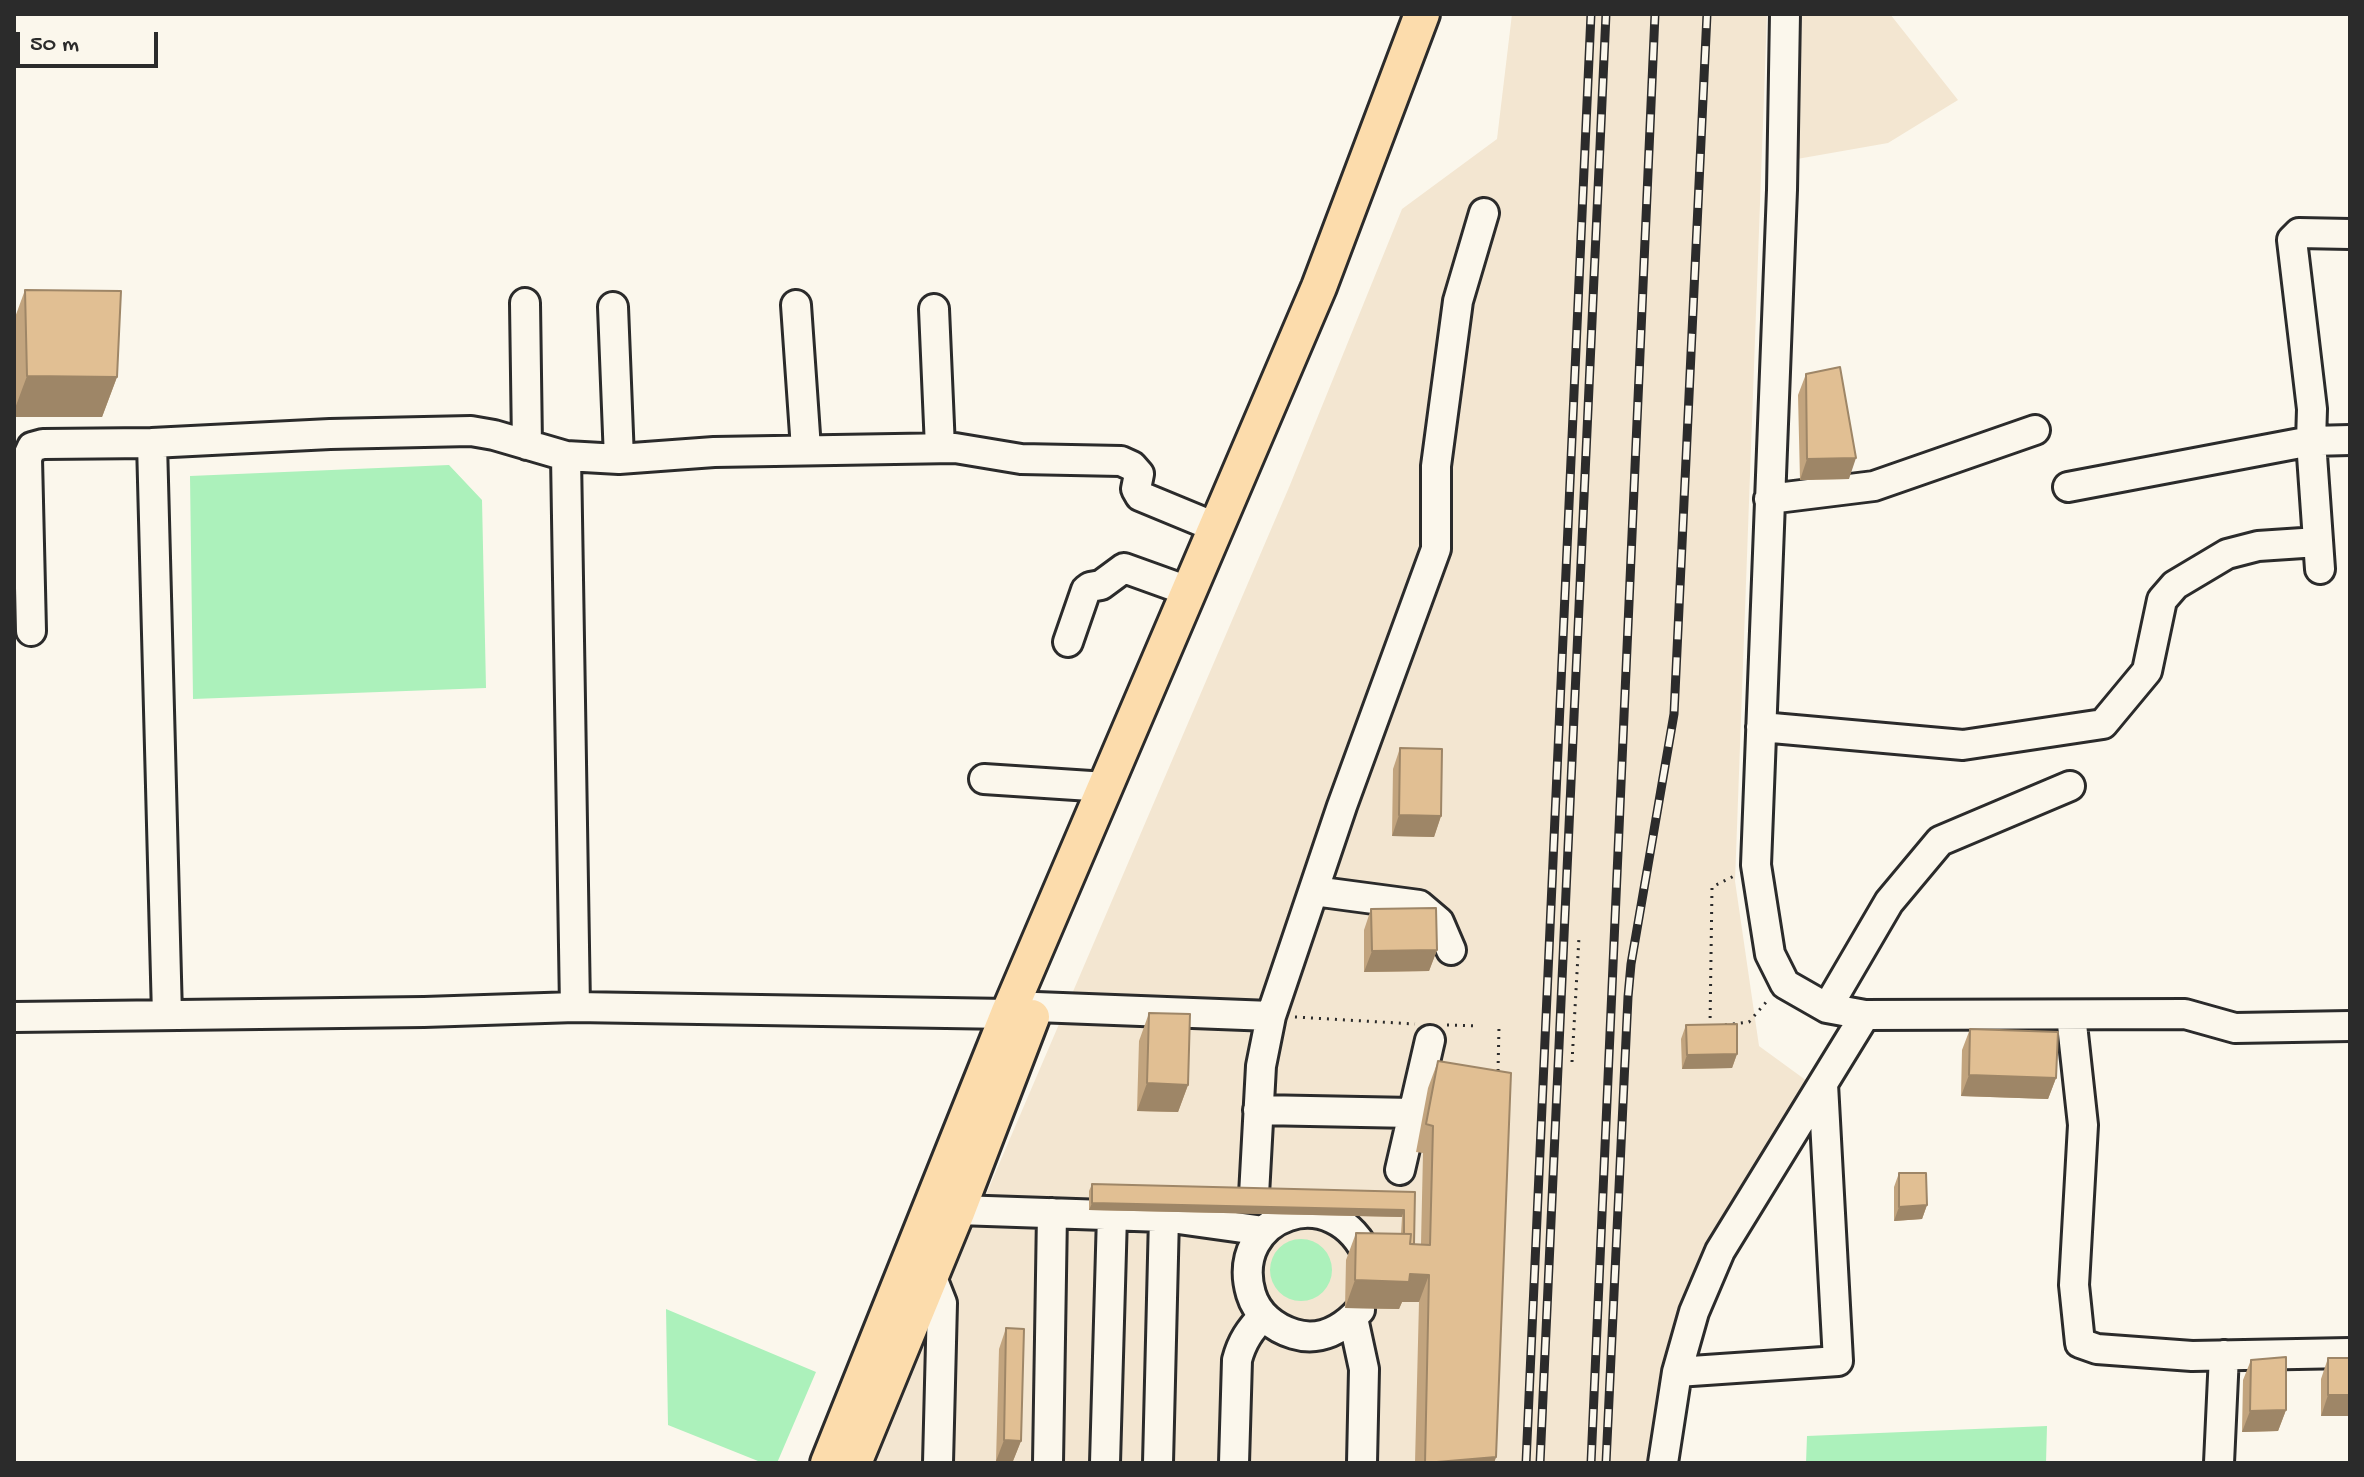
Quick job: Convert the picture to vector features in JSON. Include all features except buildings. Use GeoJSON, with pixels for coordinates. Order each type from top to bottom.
{"type":"FeatureCollection","features":[{"type":"Feature","properties":{"kind":"main road"},"geometry":{"type":"LineString","coordinates":[[1060,922],[1106,787],[1319,287],[1422,14]]}},
{"type":"Feature","properties":{"kind":"main road"},"geometry":{"type":"LineString","coordinates":[[828,1463],[946,1206],[1022,1010],[1339,281],[1413,100],[1444,14]]}},
{"type":"Feature","properties":{"kind":"main road"},"geometry":{"type":"LineString","coordinates":[[854,1463],[931,1275],[946,1206]]}},
{"type":"Feature","properties":{"kind":"street"},"geometry":{"type":"LineString","coordinates":[[1785,14],[1782,190],[1756,865],[1770,954],[1785,984],[1827,1008],[1865,1015],[2185,1014],[2235,1028],[2350,1026]]}},
{"type":"Feature","properties":{"kind":"street"},"geometry":{"type":"LineString","coordinates":[[1362,1463],[1364,1369],[1356,1314],[1337,1330],[1318,1336],[1298,1336],[1279,1329],[1263,1316],[1253,1301],[1247,1283],[1257,1213],[1261,1066],[1271,1016],[1436,549],[1436,466],[1458,301],[1484,213]]}},
{"type":"Feature","properties":{"kind":"street"},"geometry":{"type":"LineString","coordinates":[[1761,727],[1963,745],[2103,724],[2147,671],[2162,600],[2175,585],[2227,554],[2258,546],[2319,556],[2310,383],[2292,240],[2299,233],[2350,234]]}},
{"type":"Feature","properties":{"kind":"street"},"geometry":{"type":"LineString","coordinates":[[525,303],[527,445]]}},
{"type":"Feature","properties":{"kind":"street"},"geometry":{"type":"LineString","coordinates":[[796,305],[806,449]]}},
{"type":"Feature","properties":{"kind":"street"},"geometry":{"type":"LineString","coordinates":[[613,307],[619,459]]}},
{"type":"Feature","properties":{"kind":"street"},"geometry":{"type":"LineString","coordinates":[[934,309],[940,448]]}},
{"type":"Feature","properties":{"kind":"street"},"geometry":{"type":"LineString","coordinates":[[1769,499],[1874,486],[2035,430]]}},
{"type":"Feature","properties":{"kind":"street"},"geometry":{"type":"LineString","coordinates":[[31,631],[27,458],[32,447],[43,444],[471,431],[566,456],[619,459],[714,452],[955,448],[1021,459],[1121,461],[1139,474],[1136,489],[1140,496],[1215,527]]}},
{"type":"Feature","properties":{"kind":"street"},"geometry":{"type":"LineString","coordinates":[[2068,487],[2311,441],[2350,440]]}},
{"type":"Feature","properties":{"kind":"street"},"geometry":{"type":"LineString","coordinates":[[152,443],[167,1015]]}},
{"type":"Feature","properties":{"kind":"street"},"geometry":{"type":"LineString","coordinates":[[566,456],[575,1007]]}},
{"type":"Feature","properties":{"kind":"street"},"geometry":{"type":"LineString","coordinates":[[1068,642],[1086,590],[1101,585],[1120,569],[1127,568],[1188,591]]}},
{"type":"Feature","properties":{"kind":"street"},"geometry":{"type":"LineString","coordinates":[[984,779],[1106,787]]}},
{"type":"Feature","properties":{"kind":"street"},"geometry":{"type":"LineString","coordinates":[[1827,1008],[1889,902],[1940,841],[2070,786]]}},
{"type":"Feature","properties":{"kind":"street"},"geometry":{"type":"LineString","coordinates":[[1314,891],[1419,905],[1439,922],[1451,950]]}},
{"type":"Feature","properties":{"kind":"street"},"geometry":{"type":"LineString","coordinates":[[14,1017],[575,1007],[1022,1010],[1271,1016]]}},
{"type":"Feature","properties":{"kind":"street"},"geometry":{"type":"LineString","coordinates":[[1663,1463],[1677,1372],[1694,1312],[1720,1251],[1865,1015]]}},
{"type":"Feature","properties":{"kind":"street"},"geometry":{"type":"LineString","coordinates":[[2071,1015],[2083,1125],[2074,1285],[2080,1343],[2097,1349],[2192,1356],[2350,1353]]}},
{"type":"Feature","properties":{"kind":"street"},"geometry":{"type":"LineString","coordinates":[[1400,1170],[1430,1040]]}},
{"type":"Feature","properties":{"kind":"street"},"geometry":{"type":"LineString","coordinates":[[1677,1372],[1838,1361],[1823,1084]]}},
{"type":"Feature","properties":{"kind":"street"},"geometry":{"type":"LineString","coordinates":[[1258,1110],[1413,1113]]}},
{"type":"Feature","properties":{"kind":"street"},"geometry":{"type":"LineString","coordinates":[[946,1206],[1164,1217],[1257,1213],[1279,1219],[1297,1213],[1316,1212],[1350,1228],[1369,1259]]}},
{"type":"Feature","properties":{"kind":"street"},"geometry":{"type":"LineString","coordinates":[[1048,1463],[1052,1213]]}},
{"type":"Feature","properties":{"kind":"street"},"geometry":{"type":"LineString","coordinates":[[1105,1463],[1112,1215]]}},
{"type":"Feature","properties":{"kind":"street"},"geometry":{"type":"LineString","coordinates":[[1158,1463],[1164,1217]]}},
{"type":"Feature","properties":{"kind":"street"},"geometry":{"type":"LineString","coordinates":[[931,1275],[942,1303],[938,1463]]}},
{"type":"Feature","properties":{"kind":"street"},"geometry":{"type":"LineString","coordinates":[[1234,1463],[1237,1360],[1241,1344],[1263,1316]]}},
{"type":"Feature","properties":{"kind":"street"},"geometry":{"type":"LineString","coordinates":[[2219,1463],[2224,1355]]}},
{"type":"Feature","properties":{"kind":"path"},"geometry":{"type":"LineString","coordinates":[[1756,865],[1712,887],[1709,1026],[1749,1022],[1785,984]]}},
{"type":"Feature","properties":{"kind":"path"},"geometry":{"type":"LineString","coordinates":[[1572,1062],[1579,937]]}},
{"type":"Feature","properties":{"kind":"path"},"geometry":{"type":"LineString","coordinates":[[1271,1016],[1406,1023]]}},
{"type":"Feature","properties":{"kind":"path"},"geometry":{"type":"LineString","coordinates":[[1498,1072],[1499,1027]]}},
{"type":"Feature","properties":{"kind":"shaded area"},"geometry":{"type":"Polygon","coordinates":[[[1512,14],[1767,14],[1735,881],[1759,1046],[1807,1081],[1707,1258],[1650,1463],[871,1463],[1290,485],[1402,209],[1497,139],[1512,14]]]}},
{"type":"Feature","properties":{"kind":"shaded area"},"geometry":{"type":"Polygon","coordinates":[[[1802,14],[1890,14],[1958,100],[1888,143],[1797,159],[1802,14]]]}},
{"type":"Feature","properties":{"kind":"green space"},"geometry":{"type":"Polygon","coordinates":[[[449,465],[482,500],[486,688],[193,699],[190,476],[449,465]]]}},
{"type":"Feature","properties":{"kind":"green space"},"geometry":{"type":"Polygon","coordinates":[[[1301,1239],[1323,1248],[1332,1270],[1323,1292],[1301,1301],[1279,1292],[1270,1270],[1279,1248],[1301,1239]]]}},
{"type":"Feature","properties":{"kind":"green space"},"geometry":{"type":"Polygon","coordinates":[[[666,1309],[816,1372],[777,1463],[763,1463],[668,1425],[666,1309]]]}},
{"type":"Feature","properties":{"kind":"green space"},"geometry":{"type":"Polygon","coordinates":[[[2047,1426],[2046,1463],[1806,1463],[1807,1436],[2047,1426]]]}},
{"type":"Feature","properties":{"kind":"railway"},"geometry":{"type":"LineString","coordinates":[[1526,1463],[1591,14]]}},
{"type":"Feature","properties":{"kind":"railway"},"geometry":{"type":"LineString","coordinates":[[1540,1463],[1606,14]]}},
{"type":"Feature","properties":{"kind":"railway"},"geometry":{"type":"LineString","coordinates":[[1591,1463],[1655,14]]}},
{"type":"Feature","properties":{"kind":"railway"},"geometry":{"type":"LineString","coordinates":[[1606,1463],[1628,997],[1674,714],[1707,14]]}}]}
